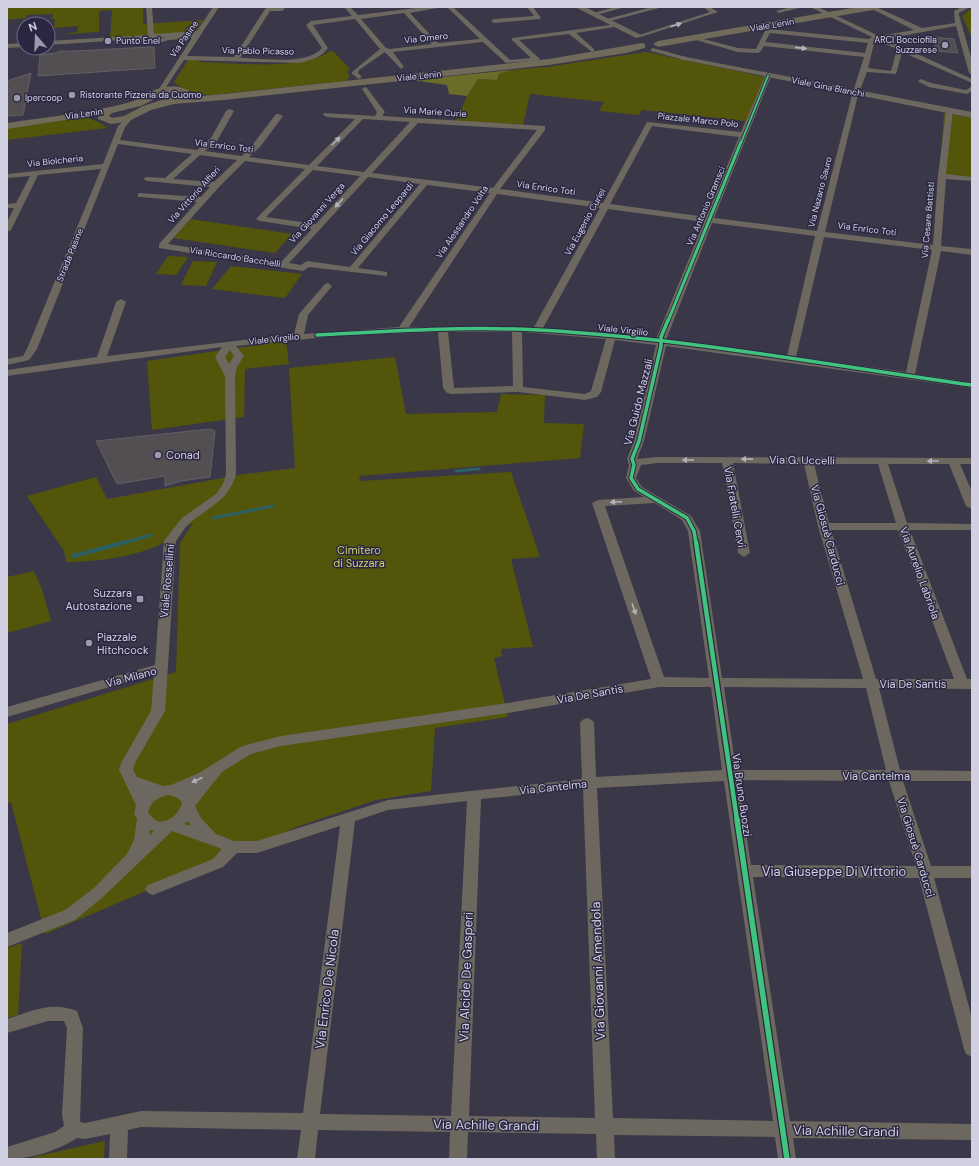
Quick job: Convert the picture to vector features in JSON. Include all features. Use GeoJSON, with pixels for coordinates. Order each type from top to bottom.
{"type":"FeatureCollection","features":[{"type":"Feature","properties":{"kind":"main road","name":"Viale Lenin"},"geometry":{"type":"LineString","coordinates":[[211,98],[549,62],[872,7]]}},
{"type":"Feature","properties":{"kind":"main road"},"geometry":{"type":"LineString","coordinates":[[160,92],[182,91],[195,96],[211,98]]}},
{"type":"Feature","properties":{"kind":"main road"},"geometry":{"type":"LineString","coordinates":[[128,119],[148,108],[183,98],[186,96],[182,91]]}},
{"type":"Feature","properties":{"kind":"main road","name":"Via Lenin"},"geometry":{"type":"LineString","coordinates":[[7,126],[112,110],[144,101],[160,92]]}},
{"type":"Feature","properties":{"kind":"main road"},"geometry":{"type":"LineString","coordinates":[[175,100],[211,98]]}},
{"type":"Feature","properties":{"kind":"main road"},"geometry":{"type":"LineString","coordinates":[[105,119],[102,115],[112,110]]}},
{"type":"Feature","properties":{"kind":"main road","name":"Via Lenin"},"geometry":{"type":"LineString","coordinates":[[57,118],[90,116],[116,121],[128,119]]}},
{"type":"Feature","properties":{"kind":"street"},"geometry":{"type":"LineString","coordinates":[[148,37],[149,7]]}},
{"type":"Feature","properties":{"kind":"street","name":"Via Pasine"},"geometry":{"type":"LineString","coordinates":[[160,92],[216,7]]}},
{"type":"Feature","properties":{"kind":"street"},"geometry":{"type":"LineString","coordinates":[[347,7],[387,50],[357,69],[354,73],[359,77]]}},
{"type":"Feature","properties":{"kind":"street","name":"Via Pablo Picasso"},"geometry":{"type":"LineString","coordinates":[[356,17],[405,12],[421,7]]}},
{"type":"Feature","properties":{"kind":"street","name":"Via Pablo Picasso"},"geometry":{"type":"LineString","coordinates":[[182,58],[290,61],[308,59],[323,52],[325,48],[309,25],[320,22],[412,9],[440,7]]}},
{"type":"Feature","properties":{"kind":"street"},"geometry":{"type":"LineString","coordinates":[[450,7],[508,62],[537,59],[514,39],[618,26]]}},
{"type":"Feature","properties":{"kind":"street"},"geometry":{"type":"LineString","coordinates":[[494,21],[538,18],[530,7]]}},
{"type":"Feature","properties":{"kind":"street"},"geometry":{"type":"LineString","coordinates":[[579,7],[618,26],[651,45],[684,58]]}},
{"type":"Feature","properties":{"kind":"street"},"geometry":{"type":"LineString","coordinates":[[593,14],[622,7]]}},
{"type":"Feature","properties":{"kind":"street"},"geometry":{"type":"LineString","coordinates":[[606,20],[660,7]]}},
{"type":"Feature","properties":{"kind":"street"},"geometry":{"type":"LineString","coordinates":[[779,11],[800,7]]}},
{"type":"Feature","properties":{"kind":"street"},"geometry":{"type":"LineString","coordinates":[[813,7],[875,39],[900,48],[972,82],[967,92],[929,85],[921,81]]}},
{"type":"Feature","properties":{"kind":"street"},"geometry":{"type":"LineString","coordinates":[[872,7],[922,31]]}},
{"type":"Feature","properties":{"kind":"street"},"geometry":{"type":"LineString","coordinates":[[967,7],[956,12],[972,73]]}},
{"type":"Feature","properties":{"kind":"street"},"geometry":{"type":"LineString","coordinates":[[236,60],[268,10],[282,8]]}},
{"type":"Feature","properties":{"kind":"street"},"geometry":{"type":"LineString","coordinates":[[651,45],[714,8]]}},
{"type":"Feature","properties":{"kind":"street"},"geometry":{"type":"LineString","coordinates":[[405,12],[437,46]]}},
{"type":"Feature","properties":{"kind":"street"},"geometry":{"type":"LineString","coordinates":[[520,20],[525,25]]}},
{"type":"Feature","properties":{"kind":"street"},"geometry":{"type":"LineString","coordinates":[[795,33],[801,24]]}},
{"type":"Feature","properties":{"kind":"street"},"geometry":{"type":"LineString","coordinates":[[699,40],[738,50],[758,51],[768,31],[875,39],[958,24]]}},
{"type":"Feature","properties":{"kind":"street"},"geometry":{"type":"LineString","coordinates":[[531,31],[537,36]]}},
{"type":"Feature","properties":{"kind":"street"},"geometry":{"type":"LineString","coordinates":[[571,32],[592,50]]}},
{"type":"Feature","properties":{"kind":"street"},"geometry":{"type":"LineString","coordinates":[[56,42],[198,35]]}},
{"type":"Feature","properties":{"kind":"street"},"geometry":{"type":"LineString","coordinates":[[124,38],[152,43],[179,36]]}},
{"type":"Feature","properties":{"kind":"street"},"geometry":{"type":"LineString","coordinates":[[137,40],[148,37]]}},
{"type":"Feature","properties":{"kind":"street","name":"Via Nazario Sauro"},"geometry":{"type":"LineString","coordinates":[[791,358],[820,234],[856,92],[864,70],[867,55],[875,39]]}},
{"type":"Feature","properties":{"kind":"street","name":"Via Omero"},"geometry":{"type":"LineString","coordinates":[[387,50],[485,40]]}},
{"type":"Feature","properties":{"kind":"street"},"geometry":{"type":"LineString","coordinates":[[762,44],[867,55]]}},
{"type":"Feature","properties":{"kind":"street"},"geometry":{"type":"LineString","coordinates":[[864,70],[894,73],[900,48]]}},
{"type":"Feature","properties":{"kind":"street","name":"Via Omero"},"geometry":{"type":"LineString","coordinates":[[387,50],[401,67]]}},
{"type":"Feature","properties":{"kind":"street","name":"Viale Gina Bianchi"},"geometry":{"type":"LineString","coordinates":[[684,58],[768,76],[972,115]]}},
{"type":"Feature","properties":{"kind":"street","name":"Via Antonio Gramsci"},"geometry":{"type":"LineString","coordinates":[[661,342],[661,337],[708,220],[768,76]]}},
{"type":"Feature","properties":{"kind":"street"},"geometry":{"type":"LineString","coordinates":[[168,81],[171,86],[182,91]]}},
{"type":"Feature","properties":{"kind":"street"},"geometry":{"type":"LineString","coordinates":[[365,89],[380,112],[378,117]]}},
{"type":"Feature","properties":{"kind":"street"},"geometry":{"type":"LineString","coordinates":[[166,181],[214,139],[230,111]]}},
{"type":"Feature","properties":{"kind":"street","name":"Via Cesare Battisti"},"geometry":{"type":"LineString","coordinates":[[910,376],[937,248],[942,176],[950,111]]}},
{"type":"Feature","properties":{"kind":"street","name":"Via Marie Curie"},"geometry":{"type":"LineString","coordinates":[[327,115],[542,128]]}},
{"type":"Feature","properties":{"kind":"street","name":"Via Vittorio Alfieri"},"geometry":{"type":"LineString","coordinates":[[162,246],[216,185],[257,145],[279,116]]}},
{"type":"Feature","properties":{"kind":"street"},"geometry":{"type":"LineString","coordinates":[[318,228],[260,219],[362,116]]}},
{"type":"Feature","properties":{"kind":"street"},"geometry":{"type":"LineString","coordinates":[[105,119],[115,126],[118,138]]}},
{"type":"Feature","properties":{"kind":"street","name":"Strada Pasine"},"geometry":{"type":"LineString","coordinates":[[7,362],[26,358],[29,355],[105,166],[123,124],[128,119]]}},
{"type":"Feature","properties":{"kind":"street","name":"Via Giovanni Verga"},"geometry":{"type":"LineString","coordinates":[[283,265],[416,120]]}},
{"type":"Feature","properties":{"kind":"street","name":"Piazzale Marco Polo"},"geometry":{"type":"LineString","coordinates":[[650,124],[744,134]]}},
{"type":"Feature","properties":{"kind":"street","name":"Via Eugenio Curiel"},"geometry":{"type":"LineString","coordinates":[[538,330],[650,124]]}},
{"type":"Feature","properties":{"kind":"street","name":"Via Alessandro Volta"},"geometry":{"type":"LineString","coordinates":[[402,330],[495,191],[542,128]]}},
{"type":"Feature","properties":{"kind":"street","name":"Via Enrico Toti"},"geometry":{"type":"LineString","coordinates":[[118,138],[243,158],[708,220],[972,252]]}},
{"type":"Feature","properties":{"kind":"street","name":"Via Biolcheria"},"geometry":{"type":"LineString","coordinates":[[7,176],[105,166]]}},
{"type":"Feature","properties":{"kind":"street"},"geometry":{"type":"LineString","coordinates":[[7,230],[35,173]]}},
{"type":"Feature","properties":{"kind":"street"},"geometry":{"type":"LineString","coordinates":[[942,176],[972,179]]}},
{"type":"Feature","properties":{"kind":"street"},"geometry":{"type":"LineString","coordinates":[[147,179],[216,185]]}},
{"type":"Feature","properties":{"kind":"street","name":"Via Giacomo Leopardi"},"geometry":{"type":"LineString","coordinates":[[307,264],[352,270],[425,182]]}},
{"type":"Feature","properties":{"kind":"street"},"geometry":{"type":"LineString","coordinates":[[141,195],[202,200]]}},
{"type":"Feature","properties":{"kind":"street"},"geometry":{"type":"LineString","coordinates":[[7,206],[20,205]]}},
{"type":"Feature","properties":{"kind":"street","name":"Via Riccardo Bacchelli"},"geometry":{"type":"LineString","coordinates":[[162,246],[303,268],[307,264]]}},
{"type":"Feature","properties":{"kind":"street"},"geometry":{"type":"LineString","coordinates":[[352,270],[384,274]]}},
{"type":"Feature","properties":{"kind":"street"},"geometry":{"type":"LineString","coordinates":[[298,337],[304,314],[328,286]]}},
{"type":"Feature","properties":{"kind":"street"},"geometry":{"type":"LineString","coordinates":[[101,360],[121,302]]}},
{"type":"Feature","properties":{"kind":"street","name":"Viale Virgilio"},"geometry":{"type":"LineString","coordinates":[[7,374],[153,353],[298,337],[402,330],[538,330],[661,342],[791,358],[972,385]]}},
{"type":"Feature","properties":{"kind":"street"},"geometry":{"type":"LineString","coordinates":[[443,330],[448,388],[451,391],[518,390],[585,397],[593,395],[596,392],[611,337]]}},
{"type":"Feature","properties":{"kind":"street"},"geometry":{"type":"LineString","coordinates":[[517,330],[518,390]]}},
{"type":"Feature","properties":{"kind":"street"},"geometry":{"type":"LineString","coordinates":[[230,376],[232,368],[245,354],[260,345],[280,339]]}},
{"type":"Feature","properties":{"kind":"street","name":"Via Guido Mazzali"},"geometry":{"type":"LineString","coordinates":[[634,465],[632,459],[639,441],[661,342]]}},
{"type":"Feature","properties":{"kind":"street"},"geometry":{"type":"LineString","coordinates":[[148,343],[153,353]]}},
{"type":"Feature","properties":{"kind":"street"},"geometry":{"type":"LineString","coordinates":[[230,376],[220,357],[230,344],[239,353],[237,362]]}},
{"type":"Feature","properties":{"kind":"street"},"geometry":{"type":"LineString","coordinates":[[170,351],[192,352],[214,357],[222,361]]}},
{"type":"Feature","properties":{"kind":"street","name":"Viale Rossellini"},"geometry":{"type":"LineString","coordinates":[[161,668],[170,541],[186,520],[220,496],[228,484],[232,474],[230,376]]}},
{"type":"Feature","properties":{"kind":"street","name":"Via G. Uccelli"},"geometry":{"type":"LineString","coordinates":[[634,465],[638,462],[657,460],[972,461]]}},
{"type":"Feature","properties":{"kind":"street","name":"Via Fratelli Cervi"},"geometry":{"type":"LineString","coordinates":[[727,460],[744,553]]}},
{"type":"Feature","properties":{"kind":"street","name":"Via Giosuè Carducci"},"geometry":{"type":"LineString","coordinates":[[808,460],[824,526],[870,683],[894,776],[925,871],[972,1049]]}},
{"type":"Feature","properties":{"kind":"street","name":"Via Aurelio Labriola"},"geometry":{"type":"LineString","coordinates":[[882,461],[903,527],[967,684]]}},
{"type":"Feature","properties":{"kind":"street"},"geometry":{"type":"LineString","coordinates":[[954,462],[972,506]]}},
{"type":"Feature","properties":{"kind":"street","name":"Via Bruno Buozzi"},"geometry":{"type":"LineString","coordinates":[[634,465],[631,478],[634,485],[655,500],[682,514],[687,518],[694,531],[787,1159]]}},
{"type":"Feature","properties":{"kind":"street"},"geometry":{"type":"LineString","coordinates":[[655,500],[598,503],[658,682]]}},
{"type":"Feature","properties":{"kind":"street"},"geometry":{"type":"LineString","coordinates":[[824,526],[972,527]]}},
{"type":"Feature","properties":{"kind":"street","name":"Via Milano"},"geometry":{"type":"LineString","coordinates":[[7,712],[161,668],[158,710],[128,763],[126,770],[132,781]]}},
{"type":"Feature","properties":{"kind":"street","name":"Via De Santis"},"geometry":{"type":"LineString","coordinates":[[168,790],[204,777],[247,750],[281,741],[508,708],[658,682],[716,684],[967,684]]}},
{"type":"Feature","properties":{"kind":"street","name":"Via Giovanni Amendola"},"geometry":{"type":"LineString","coordinates":[[587,723],[591,783],[606,1159]]}},
{"type":"Feature","properties":{"kind":"street"},"geometry":{"type":"LineString","coordinates":[[7,940],[70,915],[98,892],[170,825],[182,818],[189,805],[218,768]]}},
{"type":"Feature","properties":{"kind":"street","name":"Via Cantelma"},"geometry":{"type":"LineString","coordinates":[[233,847],[257,847],[388,805],[412,801],[591,783],[730,775],[972,776]]}},
{"type":"Feature","properties":{"kind":"street"},"geometry":{"type":"LineString","coordinates":[[132,781],[183,793],[195,822],[211,838]]}},
{"type":"Feature","properties":{"kind":"street"},"geometry":{"type":"LineString","coordinates":[[132,781],[143,812],[156,826],[170,825],[211,838],[233,847],[218,863],[153,889]]}},
{"type":"Feature","properties":{"kind":"street"},"geometry":{"type":"LineString","coordinates":[[133,858],[141,840],[143,812],[148,797],[168,790]]}},
{"type":"Feature","properties":{"kind":"street","name":"Via Alcide De Gasperi"},"geometry":{"type":"LineString","coordinates":[[458,1159],[474,795]]}},
{"type":"Feature","properties":{"kind":"street","name":"Via Enrico De Nicola"},"geometry":{"type":"LineString","coordinates":[[306,1159],[348,818]]}},
{"type":"Feature","properties":{"kind":"street","name":"Via Giuseppe Di Vittorio"},"geometry":{"type":"LineString","coordinates":[[744,871],[972,872]]}},
{"type":"Feature","properties":{"kind":"street"},"geometry":{"type":"LineString","coordinates":[[7,1026],[41,1015],[58,1012],[71,1016],[76,1028],[71,1114],[71,1123],[75,1129],[60,1139],[7,1156]]}},
{"type":"Feature","properties":{"kind":"street","name":"Via Achille Grandi"},"geometry":{"type":"LineString","coordinates":[[75,1129],[85,1131],[141,1119],[972,1132]]}},
{"type":"Feature","properties":{"kind":"street"},"geometry":{"type":"LineString","coordinates":[[118,1159],[119,1124]]}},
{"type":"Feature","properties":{"kind":"green space"},"geometry":{"type":"Polygon","coordinates":[[[7,7],[143,7],[143,24],[203,20],[196,33],[110,39],[112,10],[99,11],[99,32],[68,34],[67,33],[77,32],[78,26],[56,28],[56,16],[53,16],[53,14],[16,16],[16,19],[7,20],[7,7]]]}},
{"type":"Feature","properties":{"kind":"green space"},"geometry":{"type":"Polygon","coordinates":[[[972,8],[972,38],[962,16],[972,8]]]}},
{"type":"Feature","properties":{"kind":"green space"},"geometry":{"type":"Polygon","coordinates":[[[333,51],[350,69],[347,72],[350,77],[346,81],[211,95],[191,91],[177,85],[174,82],[188,60],[250,64],[286,64],[318,57],[333,51]]]}},
{"type":"Feature","properties":{"kind":"green space"},"geometry":{"type":"Polygon","coordinates":[[[646,52],[765,77],[746,121],[642,110],[639,115],[599,111],[604,102],[530,94],[523,125],[456,121],[467,96],[478,79],[497,80],[499,74],[512,70],[546,67],[646,52]]]}},
{"type":"Feature","properties":{"kind":"green space"},"geometry":{"type":"Polygon","coordinates":[[[944,113],[972,118],[972,177],[940,174],[944,113]]]}},
{"type":"Feature","properties":{"kind":"green space"},"geometry":{"type":"Polygon","coordinates":[[[85,117],[101,123],[107,128],[7,140],[7,128],[85,117]]]}},
{"type":"Feature","properties":{"kind":"green space"},"geometry":{"type":"Polygon","coordinates":[[[191,219],[292,234],[275,253],[173,238],[191,219]]]}},
{"type":"Feature","properties":{"kind":"green space"},"geometry":{"type":"Polygon","coordinates":[[[168,256],[188,257],[176,275],[156,274],[168,256]]]}},
{"type":"Feature","properties":{"kind":"green space"},"geometry":{"type":"Polygon","coordinates":[[[193,261],[217,262],[206,286],[181,285],[193,261]]]}},
{"type":"Feature","properties":{"kind":"green space"},"geometry":{"type":"Polygon","coordinates":[[[231,266],[302,274],[285,298],[212,289],[231,266]]]}},
{"type":"Feature","properties":{"kind":"green space"},"geometry":{"type":"Polygon","coordinates":[[[286,341],[289,364],[245,369],[244,417],[152,430],[147,361],[286,341]]]}},
{"type":"Feature","properties":{"kind":"green space","name":"Cimitero di Suzzara"},"geometry":{"type":"Polygon","coordinates":[[[395,357],[406,414],[497,412],[501,394],[545,395],[544,423],[584,424],[580,458],[359,476],[360,481],[511,472],[540,557],[511,559],[533,647],[501,649],[502,656],[494,658],[508,717],[435,728],[431,791],[376,800],[299,826],[45,934],[11,802],[7,804],[7,724],[176,672],[180,543],[193,523],[163,543],[138,553],[101,560],[66,562],[64,551],[27,496],[96,477],[107,499],[245,474],[295,468],[289,368],[395,357]]]}},
{"type":"Feature","properties":{"kind":"green space"},"geometry":{"type":"Polygon","coordinates":[[[34,571],[42,589],[51,621],[7,633],[7,577],[34,571]]]}},
{"type":"Feature","properties":{"kind":"green space"},"geometry":{"type":"Polygon","coordinates":[[[22,943],[18,1015],[7,1018],[7,948],[22,943]]]}},
{"type":"Feature","properties":{"kind":"green space"},"geometry":{"type":"Polygon","coordinates":[[[105,1141],[104,1159],[34,1159],[33,1157],[105,1141]]]}},
{"type":"Feature","properties":{"kind":"shaded area"},"geometry":{"type":"Polygon","coordinates":[[[512,70],[499,74],[497,80],[478,79],[467,96],[449,94],[447,85],[412,80],[512,70]]]}},
{"type":"Feature","properties":{"kind":"building","name":"ARCI Bocciofila Suzzarese"},"geometry":{"type":"Polygon","coordinates":[[[933,37],[954,39],[958,53],[936,51],[933,37]]]}},
{"type":"Feature","properties":{"kind":"building","name":"Ipercoop"},"geometry":{"type":"Polygon","coordinates":[[[154,47],[155,68],[38,76],[40,56],[56,56],[56,53],[60,51],[154,47]]]}},
{"type":"Feature","properties":{"kind":"building"},"geometry":{"type":"Polygon","coordinates":[[[31,73],[23,115],[7,116],[7,81],[31,73]]]}},
{"type":"Feature","properties":{"kind":"building","name":"Conad"},"geometry":{"type":"Polygon","coordinates":[[[210,429],[215,431],[210,477],[181,481],[165,486],[165,476],[117,484],[96,441],[210,429]]]}},
{"type":"Feature","properties":{"kind":"waterway"},"geometry":{"type":"LineString","coordinates":[[456,471],[479,469]]}},
{"type":"Feature","properties":{"kind":"waterway"},"geometry":{"type":"LineString","coordinates":[[213,518],[273,506]]}},
{"type":"Feature","properties":{"kind":"waterway"},"geometry":{"type":"LineString","coordinates":[[123,543],[151,535]]}},
{"type":"Feature","properties":{"kind":"waterway"},"geometry":{"type":"LineString","coordinates":[[73,556],[126,542]]}},
{"type":"Feature","properties":{"kind":"cycle path"},"geometry":{"type":"LineString","coordinates":[[768,76],[661,337],[661,346],[639,441],[632,459],[634,465],[631,478],[638,489],[687,518],[694,531],[787,1159]]}},
{"type":"Feature","properties":{"kind":"cycle path"},"geometry":{"type":"LineString","coordinates":[[317,335],[456,329],[539,330],[593,334],[810,361],[972,385]]}},
{"type":"Feature","properties":{"kind":"place","name":"Punto Enel"},"geometry":{"type":"Point","coordinates":[108,41]}},
{"type":"Feature","properties":{"kind":"place","name":"ARCI Bocciofila Suzzarese"},"geometry":{"type":"Point","coordinates":[945,45]}},
{"type":"Feature","properties":{"kind":"place","name":"Ristorante Pizzeria da Cuomo"},"geometry":{"type":"Point","coordinates":[72,95]}},
{"type":"Feature","properties":{"kind":"place","name":"Ipercoop"},"geometry":{"type":"Point","coordinates":[17,98]}},
{"type":"Feature","properties":{"kind":"place","name":"Conad"},"geometry":{"type":"Point","coordinates":[158,455]}},
{"type":"Feature","properties":{"kind":"place","name":"Suzzara Autostazione"},"geometry":{"type":"Point","coordinates":[140,599]}},
{"type":"Feature","properties":{"kind":"place","name":"Piazzale Hitchcock"},"geometry":{"type":"Point","coordinates":[89,643]}}]}
